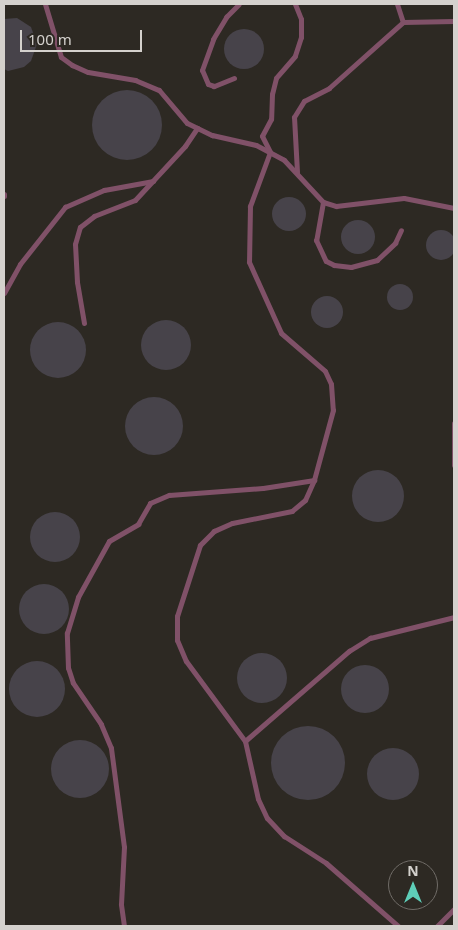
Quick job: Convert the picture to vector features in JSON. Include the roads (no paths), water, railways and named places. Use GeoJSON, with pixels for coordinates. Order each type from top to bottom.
{"type":"FeatureCollection","features":[{"type":"Feature","properties":{"kind":"lane"},"geometry":{"type":"LineString","coordinates":[[45,4],[61,57],[88,72],[135,80],[159,90],[187,123],[197,128],[256,145],[270,152],[297,172],[324,202],[336,206],[404,198],[454,208]]}},
{"type":"Feature","properties":{"kind":"lane"},"geometry":{"type":"LineString","coordinates":[[234,78],[214,86],[208,84],[202,70],[212,39],[226,17],[239,4]]}},
{"type":"Feature","properties":{"kind":"lane"},"geometry":{"type":"LineString","coordinates":[[294,4],[301,19],[301,38],[295,56],[276,78],[271,119],[262,136],[270,152],[250,206],[249,262],[281,333],[325,371],[331,384],[333,410],[314,480],[305,500],[292,511],[232,523],[214,530],[200,545],[178,616],[177,640],[186,661],[245,741],[258,799],[268,818],[284,836],[326,863],[398,926]]}},
{"type":"Feature","properties":{"kind":"lane"},"geometry":{"type":"LineString","coordinates":[[397,4],[403,22]]}},
{"type":"Feature","properties":{"kind":"lane"},"geometry":{"type":"LineString","coordinates":[[297,172],[294,117],[297,108],[304,101],[329,88],[403,22],[454,21]]}},
{"type":"Feature","properties":{"kind":"lane"},"geometry":{"type":"LineString","coordinates":[[84,323],[77,282],[75,244],[80,227],[94,216],[135,200],[154,181],[197,128]]}},
{"type":"Feature","properties":{"kind":"lane"},"geometry":{"type":"LineString","coordinates":[[4,293],[20,264],[66,207],[104,190],[154,181]]}},
{"type":"Feature","properties":{"kind":"lane"},"geometry":{"type":"LineString","coordinates":[[324,202],[316,240],[326,261],[334,265],[351,267],[377,260],[396,244],[401,230]]}},
{"type":"Feature","properties":{"kind":"lane"},"geometry":{"type":"LineString","coordinates":[[454,424],[454,465]]}},
{"type":"Feature","properties":{"kind":"lane"},"geometry":{"type":"LineString","coordinates":[[124,926],[121,904],[124,847],[111,748],[101,724],[73,683],[66,653],[67,633],[78,597],[109,541],[138,524],[150,503],[169,495],[263,488],[314,480]]}},
{"type":"Feature","properties":{"kind":"lane"},"geometry":{"type":"LineString","coordinates":[[245,741],[349,650],[370,638],[454,617]]}},
{"type":"Feature","properties":{"kind":"lane"},"geometry":{"type":"LineString","coordinates":[[436,926],[454,909]]}}]}
